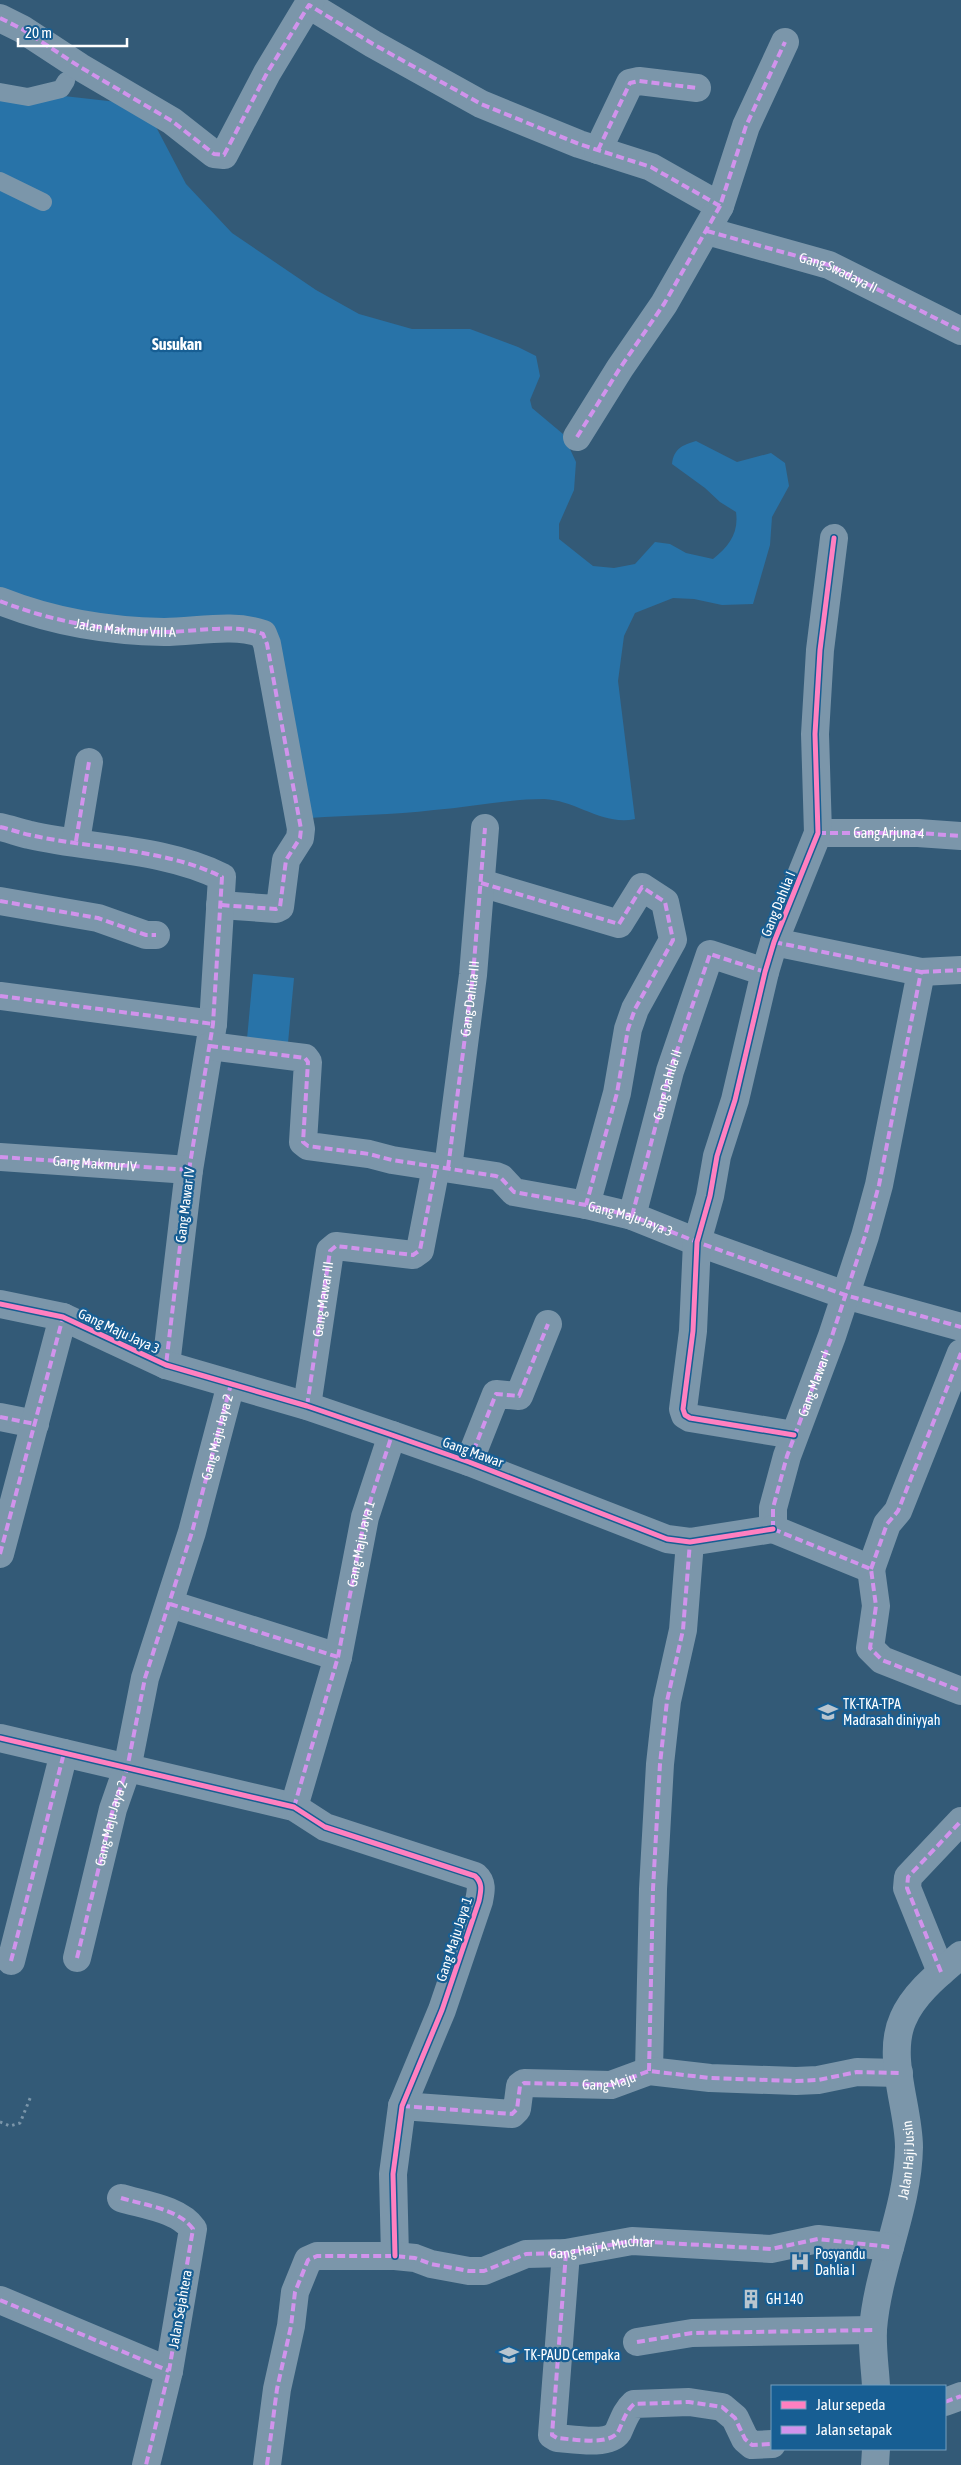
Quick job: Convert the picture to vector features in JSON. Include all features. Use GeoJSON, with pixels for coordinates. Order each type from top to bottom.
{"type":"FeatureCollection","features":[{"type":"Feature","properties":{"kind":"street"},"geometry":{"type":"LineString","coordinates":[[0,18],[22,29],[80,67],[172,121],[214,154],[220,156],[224,155],[267,73],[310,3],[373,44],[481,104],[598,150],[651,168],[720,206]]}},
{"type":"Feature","properties":{"kind":"street"},"geometry":{"type":"LineString","coordinates":[[577,437],[620,368],[664,304],[707,231],[720,206],[746,126],[785,42]]}},
{"type":"Feature","properties":{"kind":"street"},"geometry":{"type":"LineString","coordinates":[[598,150],[630,83],[639,81],[697,88]]}},
{"type":"Feature","properties":{"kind":"street","name":"Gang Swadaya II"},"geometry":{"type":"LineString","coordinates":[[707,231],[828,265],[961,331]]}},
{"type":"Feature","properties":{"kind":"street","name":"Gang Dahlia I"},"geometry":{"type":"LineString","coordinates":[[794,1435],[690,1418],[685,1415],[683,1409],[693,1331],[697,1242],[710,1196],[717,1156],[734,1100],[774,942],[818,833],[816,725],[820,650],[834,538]]}},
{"type":"Feature","properties":{"kind":"street","name":"Jalan Makmur VIII A"},"geometry":{"type":"LineString","coordinates":[[0,601],[60,621],[105,629],[166,632],[254,631],[263,634],[267,644],[292,779],[300,838],[286,860],[280,907],[276,909],[220,905]]}},
{"type":"Feature","properties":{"kind":"street"},"geometry":{"type":"LineString","coordinates":[[0,827],[30,835],[76,841],[89,762]]}},
{"type":"Feature","properties":{"kind":"street","name":"Gang Dahlia III"},"geometry":{"type":"LineString","coordinates":[[442,1167],[473,976],[485,828]]}},
{"type":"Feature","properties":{"kind":"street","name":"Gang Arjuna 4"},"geometry":{"type":"LineString","coordinates":[[818,833],[918,833],[961,836]]}},
{"type":"Feature","properties":{"kind":"street","name":"Gang Mawar IV"},"geometry":{"type":"LineString","coordinates":[[76,841],[115,847],[211,872],[222,877],[211,1035],[189,1170],[166,1365]]}},
{"type":"Feature","properties":{"kind":"street"},"geometry":{"type":"LineString","coordinates":[[481,883],[619,924],[642,887],[665,902],[673,940],[634,1009],[628,1029],[618,1093],[586,1205]]}},
{"type":"Feature","properties":{"kind":"street"},"geometry":{"type":"LineString","coordinates":[[0,901],[98,918],[146,935],[156,935]]}},
{"type":"Feature","properties":{"kind":"street"},"geometry":{"type":"LineString","coordinates":[[774,942],[921,972],[961,970]]}},
{"type":"Feature","properties":{"kind":"street","name":"Gang Dahlia II"},"geometry":{"type":"LineString","coordinates":[[632,1216],[670,1071],[710,954],[765,972]]}},
{"type":"Feature","properties":{"kind":"street","name":"Gang Mawar I"},"geometry":{"type":"LineString","coordinates":[[773,1529],[772,1508],[794,1435],[866,1236],[879,1185],[921,972]]}},
{"type":"Feature","properties":{"kind":"street"},"geometry":{"type":"LineString","coordinates":[[0,996],[211,1035]]}},
{"type":"Feature","properties":{"kind":"street","name":"Gang Maju Jaya 3"},"geometry":{"type":"LineString","coordinates":[[211,1035],[305,1058],[308,1062],[303,1142],[314,1147],[369,1154],[496,1176],[501,1178],[514,1192],[586,1205],[632,1216],[697,1242],[846,1295],[961,1327]]}},
{"type":"Feature","properties":{"kind":"street","name":"Gang Makmur IV"},"geometry":{"type":"LineString","coordinates":[[0,1157],[189,1170]]}},
{"type":"Feature","properties":{"kind":"street","name":"Gang Mawar III"},"geometry":{"type":"LineString","coordinates":[[307,1406],[330,1251],[336,1246],[413,1255],[420,1250],[442,1167]]}},
{"type":"Feature","properties":{"kind":"street"},"geometry":{"type":"LineString","coordinates":[[0,1304],[62,1318]]}},
{"type":"Feature","properties":{"kind":"street","name":"Gang Maju Jaya 3"},"geometry":{"type":"LineString","coordinates":[[0,1554],[62,1318],[166,1365]]}},
{"type":"Feature","properties":{"kind":"street"},"geometry":{"type":"LineString","coordinates":[[468,1462],[496,1394],[519,1396],[548,1324]]}},
{"type":"Feature","properties":{"kind":"street"},"geometry":{"type":"LineString","coordinates":[[961,1352],[898,1511],[887,1524],[871,1569],[876,1606],[870,1648],[882,1660],[961,1692]]}},
{"type":"Feature","properties":{"kind":"street","name":"Gang Mawar"},"geometry":{"type":"LineString","coordinates":[[166,1365],[307,1406],[392,1435],[468,1462],[667,1539],[690,1542],[773,1529]]}},
{"type":"Feature","properties":{"kind":"street","name":"Gang Maju Jaya 2"},"geometry":{"type":"LineString","coordinates":[[77,1958],[113,1809],[127,1768],[145,1678],[170,1604],[231,1384]]}},
{"type":"Feature","properties":{"kind":"street"},"geometry":{"type":"LineString","coordinates":[[0,1417],[35,1424]]}},
{"type":"Feature","properties":{"kind":"street","name":"Gang Maju Jaya 1"},"geometry":{"type":"LineString","coordinates":[[392,1435],[365,1517],[338,1657],[294,1807],[325,1827],[475,1876],[479,1880],[481,1888],[479,1901],[442,2010],[402,2106]]}},
{"type":"Feature","properties":{"kind":"street"},"geometry":{"type":"LineString","coordinates":[[773,1529],[871,1569]]}},
{"type":"Feature","properties":{"kind":"street"},"geometry":{"type":"LineString","coordinates":[[648,2071],[653,1889],[660,1764],[667,1700],[683,1630],[690,1542]]}},
{"type":"Feature","properties":{"kind":"street"},"geometry":{"type":"LineString","coordinates":[[170,1604],[338,1657]]}},
{"type":"Feature","properties":{"kind":"street"},"geometry":{"type":"LineString","coordinates":[[0,1738],[294,1807]]}},
{"type":"Feature","properties":{"kind":"street"},"geometry":{"type":"LineString","coordinates":[[11,1961],[64,1753]]}},
{"type":"Feature","properties":{"kind":"street"},"geometry":{"type":"LineString","coordinates":[[941,1972],[907,1888],[908,1877],[961,1821]]}},
{"type":"Feature","properties":{"kind":"street","name":"Jalan Haji Jusin"},"geometry":{"type":"LineString","coordinates":[[876,2385],[873,2330],[902,2195],[909,2146],[898,2072],[897,2046],[902,2020],[915,1998],[961,1955]]}},
{"type":"Feature","properties":{"kind":"street","name":"Gang Maju"},"geometry":{"type":"LineString","coordinates":[[402,2106],[512,2114],[517,2110],[520,2086],[524,2083],[612,2085],[648,2071],[710,2078],[796,2081],[818,2080],[857,2072],[898,2072]]}},
{"type":"Feature","properties":{"kind":"street"},"geometry":{"type":"LineString","coordinates":[[395,2256],[393,2174],[402,2106]]}},
{"type":"Feature","properties":{"kind":"street","name":"Jalan Sejahtera"},"geometry":{"type":"LineString","coordinates":[[121,2198],[173,2214],[187,2221],[193,2229],[169,2370],[146,2465]]}},
{"type":"Feature","properties":{"kind":"street","name":"Gang Haji A. Muchtar"},"geometry":{"type":"LineString","coordinates":[[267,2465],[277,2389],[291,2326],[295,2292],[308,2260],[317,2256],[395,2256],[415,2258],[431,2264],[484,2271],[526,2254],[566,2253],[632,2241],[771,2249],[818,2239],[890,2247]]}},
{"type":"Feature","properties":{"kind":"street"},"geometry":{"type":"LineString","coordinates":[[566,2253],[552,2436],[557,2438],[606,2440],[618,2432],[628,2409],[634,2404],[689,2402],[722,2407],[734,2418],[745,2439],[752,2445],[771,2444]]}},
{"type":"Feature","properties":{"kind":"street"},"geometry":{"type":"LineString","coordinates":[[0,2300],[169,2370]]}},
{"type":"Feature","properties":{"kind":"street"},"geometry":{"type":"LineString","coordinates":[[637,2342],[692,2333],[873,2330]]}},
{"type":"Feature","properties":{"kind":"street"},"geometry":{"type":"LineString","coordinates":[[946,2402],[961,2396]]}},
{"type":"Feature","properties":{"kind":"street"},"geometry":{"type":"LineString","coordinates":[[875,2465],[876,2450]]}},
{"type":"Feature","properties":{"kind":"lane"},"geometry":{"type":"LineString","coordinates":[[0,92],[28,97],[61,89],[66,81]]}},
{"type":"Feature","properties":{"kind":"lane"},"geometry":{"type":"LineString","coordinates":[[0,181],[44,202]]}},
{"type":"Feature","properties":{"kind":"path"},"geometry":{"type":"LineString","coordinates":[[0,2122],[10,2126],[20,2124],[31,2096]]}},
{"type":"Feature","properties":{"kind":"shaded area"},"geometry":{"type":"Polygon","coordinates":[[[0,85],[37,93],[126,103],[154,123],[186,184],[232,233],[316,290],[359,314],[412,329],[470,329],[518,347],[536,356],[540,376],[530,400],[532,408],[563,434],[576,462],[574,490],[559,524],[559,539],[593,566],[614,568],[635,564],[655,542],[670,544],[686,553],[713,559],[728,544],[736,526],[736,512],[720,502],[705,488],[672,464],[675,454],[683,446],[696,441],[737,462],[771,453],[785,463],[789,486],[772,517],[770,545],[753,604],[722,605],[694,599],[673,598],[635,613],[624,636],[618,681],[635,819],[611,819],[556,800],[544,799],[517,800],[403,813],[309,818],[274,626],[261,621],[79,617],[0,593],[0,85]]]}},
{"type":"Feature","properties":{"kind":"shaded area"},"geometry":{"type":"Polygon","coordinates":[[[253,974],[294,978],[288,1043],[247,1039],[253,974]]]}},
{"type":"Feature","properties":{"kind":"marked path"},"geometry":{"type":"LineString","coordinates":[[0,18],[22,29],[80,67],[172,121],[214,154],[224,155],[267,73],[309,5],[373,44],[481,104],[579,144],[651,167],[720,206]]}},
{"type":"Feature","properties":{"kind":"marked path"},"geometry":{"type":"LineString","coordinates":[[577,437],[620,368],[664,304],[720,206],[746,126],[785,42]]}},
{"type":"Feature","properties":{"kind":"marked path"},"geometry":{"type":"LineString","coordinates":[[598,150],[630,83],[639,81],[697,88]]}},
{"type":"Feature","properties":{"kind":"marked path"},"geometry":{"type":"LineString","coordinates":[[707,231],[829,265],[961,331]]}},
{"type":"Feature","properties":{"kind":"marked path"},"geometry":{"type":"LineString","coordinates":[[0,601],[60,620],[122,630],[176,632],[239,629],[263,634],[267,644],[301,829],[300,838],[286,860],[280,907],[276,909],[220,905]]}},
{"type":"Feature","properties":{"kind":"marked path"},"geometry":{"type":"LineString","coordinates":[[76,841],[89,762]]}},
{"type":"Feature","properties":{"kind":"marked path"},"geometry":{"type":"LineString","coordinates":[[0,827],[53,840],[127,850],[176,860],[200,867],[222,877],[213,1024],[189,1170],[166,1365]]}},
{"type":"Feature","properties":{"kind":"marked path"},"geometry":{"type":"LineString","coordinates":[[448,1168],[473,975],[485,828]]}},
{"type":"Feature","properties":{"kind":"marked path"},"geometry":{"type":"LineString","coordinates":[[818,833],[918,833],[961,836]]}},
{"type":"Feature","properties":{"kind":"marked path"},"geometry":{"type":"LineString","coordinates":[[481,883],[619,924],[642,887],[665,902],[673,940],[635,1009],[628,1029],[617,1093],[586,1205]]}},
{"type":"Feature","properties":{"kind":"marked path"},"geometry":{"type":"LineString","coordinates":[[0,901],[98,918],[146,935],[156,935]]}},
{"type":"Feature","properties":{"kind":"marked path"},"geometry":{"type":"LineString","coordinates":[[773,1529],[773,1508],[787,1456],[832,1336],[865,1236],[879,1185],[921,972],[774,942]]}},
{"type":"Feature","properties":{"kind":"marked path"},"geometry":{"type":"LineString","coordinates":[[632,1216],[670,1071],[710,954],[765,972]]}},
{"type":"Feature","properties":{"kind":"marked path"},"geometry":{"type":"LineString","coordinates":[[921,972],[961,970]]}},
{"type":"Feature","properties":{"kind":"marked path"},"geometry":{"type":"LineString","coordinates":[[0,996],[213,1024]]}},
{"type":"Feature","properties":{"kind":"marked path"},"geometry":{"type":"LineString","coordinates":[[210,1046],[305,1058],[308,1062],[303,1142],[308,1146],[369,1154],[392,1160],[496,1176],[501,1178],[514,1192],[586,1205],[632,1216],[697,1242],[845,1295],[961,1327]]}},
{"type":"Feature","properties":{"kind":"marked path"},"geometry":{"type":"LineString","coordinates":[[0,1157],[189,1170]]}},
{"type":"Feature","properties":{"kind":"marked path"},"geometry":{"type":"LineString","coordinates":[[307,1406],[330,1251],[336,1246],[413,1255],[420,1250],[436,1167]]}},
{"type":"Feature","properties":{"kind":"marked path"},"geometry":{"type":"LineString","coordinates":[[0,1554],[63,1317]]}},
{"type":"Feature","properties":{"kind":"marked path"},"geometry":{"type":"LineString","coordinates":[[469,1462],[496,1394],[519,1396],[548,1324]]}},
{"type":"Feature","properties":{"kind":"marked path"},"geometry":{"type":"LineString","coordinates":[[871,1569],[887,1524],[898,1511],[961,1353]]}},
{"type":"Feature","properties":{"kind":"marked path"},"geometry":{"type":"LineString","coordinates":[[77,1958],[113,1809],[127,1769],[145,1678],[192,1532],[231,1384]]}},
{"type":"Feature","properties":{"kind":"marked path"},"geometry":{"type":"LineString","coordinates":[[0,1417],[35,1424]]}},
{"type":"Feature","properties":{"kind":"marked path"},"geometry":{"type":"LineString","coordinates":[[294,1807],[338,1657],[365,1517],[392,1435]]}},
{"type":"Feature","properties":{"kind":"marked path"},"geometry":{"type":"LineString","coordinates":[[773,1529],[871,1569],[876,1606],[870,1648],[882,1660],[961,1691]]}},
{"type":"Feature","properties":{"kind":"marked path"},"geometry":{"type":"LineString","coordinates":[[649,2071],[653,1889],[660,1764],[667,1701],[683,1630],[690,1542]]}},
{"type":"Feature","properties":{"kind":"marked path"},"geometry":{"type":"LineString","coordinates":[[170,1604],[338,1657]]}},
{"type":"Feature","properties":{"kind":"marked path"},"geometry":{"type":"LineString","coordinates":[[11,1961],[64,1753]]}},
{"type":"Feature","properties":{"kind":"marked path"},"geometry":{"type":"LineString","coordinates":[[941,1972],[907,1888],[908,1877],[961,1821]]}},
{"type":"Feature","properties":{"kind":"marked path"},"geometry":{"type":"LineString","coordinates":[[402,2106],[512,2114],[517,2109],[520,2086],[524,2083],[611,2085],[649,2071],[710,2078],[796,2081],[818,2080],[857,2072],[899,2073]]}},
{"type":"Feature","properties":{"kind":"marked path"},"geometry":{"type":"LineString","coordinates":[[121,2198],[170,2212],[187,2222],[193,2229],[169,2371],[146,2465]]}},
{"type":"Feature","properties":{"kind":"marked path"},"geometry":{"type":"LineString","coordinates":[[267,2465],[277,2389],[291,2326],[295,2292],[308,2260],[317,2256],[395,2256],[415,2258],[431,2264],[469,2271],[484,2271],[526,2254],[566,2253],[632,2241],[771,2249],[818,2239],[890,2247]]}},
{"type":"Feature","properties":{"kind":"marked path"},"geometry":{"type":"LineString","coordinates":[[566,2253],[552,2435],[557,2438],[581,2440],[607,2439],[618,2432],[626,2414],[634,2404],[689,2402],[722,2407],[735,2418],[745,2439],[752,2445],[771,2444]]}},
{"type":"Feature","properties":{"kind":"marked path"},"geometry":{"type":"LineString","coordinates":[[0,2300],[169,2371]]}},
{"type":"Feature","properties":{"kind":"marked path"},"geometry":{"type":"LineString","coordinates":[[637,2342],[692,2333],[873,2330]]}},
{"type":"Feature","properties":{"kind":"marked path"},"geometry":{"type":"LineString","coordinates":[[946,2402],[961,2396]]}},
{"type":"Feature","properties":{"kind":"cycle path"},"geometry":{"type":"LineString","coordinates":[[794,1435],[690,1418],[685,1415],[683,1409],[693,1331],[697,1242],[710,1196],[717,1156],[735,1100],[765,972],[774,942],[818,833],[815,734],[820,650],[834,538]]}},
{"type":"Feature","properties":{"kind":"cycle path"},"geometry":{"type":"LineString","coordinates":[[0,1304],[63,1317],[166,1365],[307,1406],[392,1435],[469,1462],[667,1539],[690,1542],[773,1529]]}},
{"type":"Feature","properties":{"kind":"cycle path"},"geometry":{"type":"LineString","coordinates":[[0,1738],[294,1807],[325,1827],[475,1876],[478,1879],[481,1887],[479,1901],[442,2010],[402,2106],[393,2174],[395,2256]]}},
{"type":"Feature","properties":{"kind":"place","name":"TK-TKA-TPA Madrasah diniyyah"},"geometry":{"type":"Point","coordinates":[828,1712]}},
{"type":"Feature","properties":{"kind":"place","name":"Posyandu Dahlia I"},"geometry":{"type":"Point","coordinates":[800,2262]}},
{"type":"Feature","properties":{"kind":"place","name":"GH 140"},"geometry":{"type":"Point","coordinates":[751,2299]}},
{"type":"Feature","properties":{"kind":"place","name":"TK-PAUD Cempaka"},"geometry":{"type":"Point","coordinates":[509,2355]}},
{"type":"Feature","properties":{"kind":"district","name":"Susukan"},"geometry":{"type":"Point","coordinates":[177,344]}}]}
